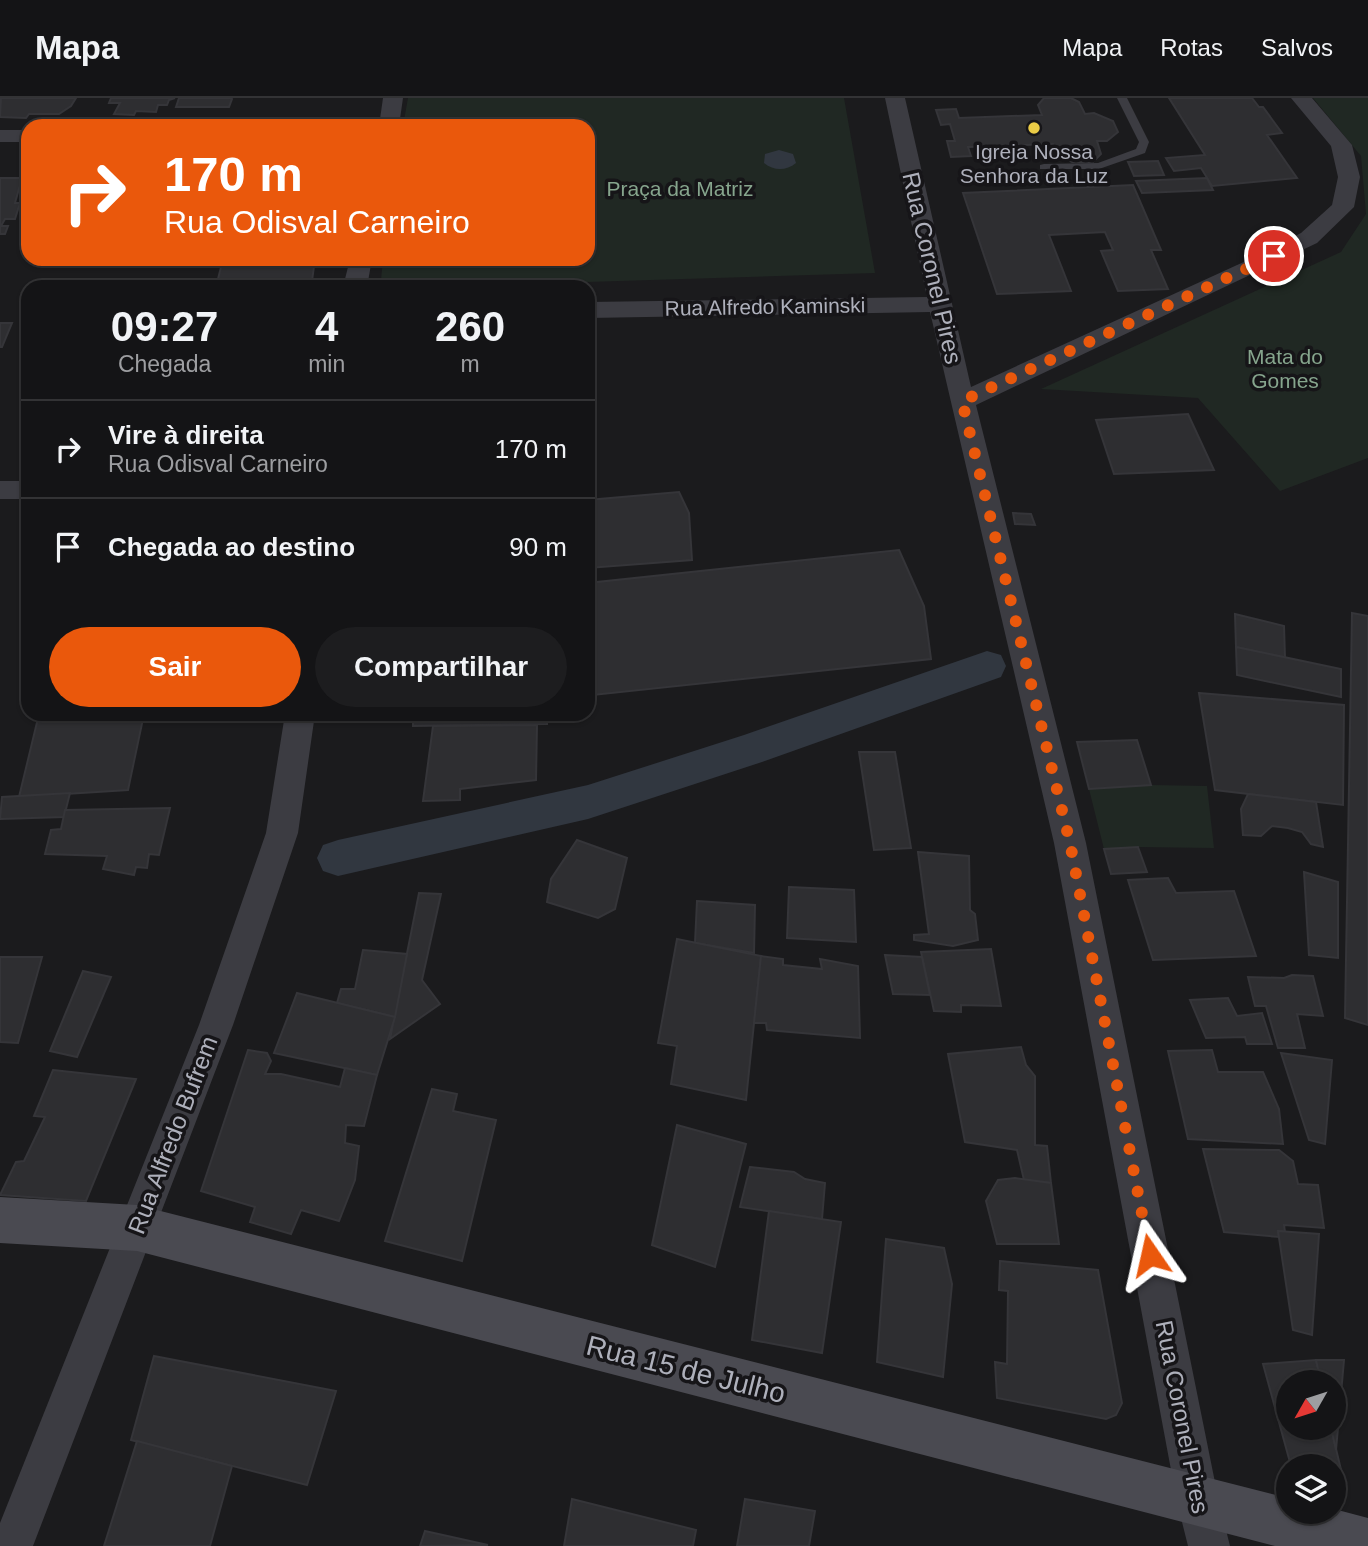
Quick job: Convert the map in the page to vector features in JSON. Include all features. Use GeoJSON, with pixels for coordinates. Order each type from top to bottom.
{"type":"FeatureCollection","features":[{"type":"Feature","properties":{"kind":"main road","name":"Rua 15 de Julho"},"geometry":{"type":"LineString","coordinates":[[0,1220],[137,1228],[1203,1524],[1368,1544]]}},
{"type":"Feature","properties":{"kind":"street"},"geometry":{"type":"LineString","coordinates":[[390,119],[393,98]]}},
{"type":"Feature","properties":{"kind":"street","name":"Rua Coronel Pires"},"geometry":{"type":"LineString","coordinates":[[895,98],[962,401],[1070,843],[1203,1524]]}},
{"type":"Feature","properties":{"kind":"street"},"geometry":{"type":"LineString","coordinates":[[962,401],[1309,238],[1343,206],[1349,177],[1341,145],[1301,98]]}},
{"type":"Feature","properties":{"kind":"street"},"geometry":{"type":"LineString","coordinates":[[0,136],[21,136]]}},
{"type":"Feature","properties":{"kind":"street","name":"Rua Alfredo Kaminski"},"geometry":{"type":"LineString","coordinates":[[595,310],[941,304]]}},
{"type":"Feature","properties":{"kind":"street"},"geometry":{"type":"LineString","coordinates":[[0,490],[21,490]]}},
{"type":"Feature","properties":{"kind":"street","name":"Rua Alfredo Bufrem"},"geometry":{"type":"LineString","coordinates":[[12,1546],[216,1025],[282,833],[299,721]]}},
{"type":"Feature","properties":{"kind":"lane"},"geometry":{"type":"LineString","coordinates":[[1044,167],[1099,166],[1141,151],[1144,142],[1122,98]]}},
{"type":"Feature","properties":{"kind":"green space","name":"Praça da Matriz"},"geometry":{"type":"Polygon","coordinates":[[[408,98],[844,98],[875,273],[595,282],[381,280],[382,266],[595,266],[595,119],[404,119],[408,98]]]}},
{"type":"Feature","properties":{"kind":"green space","name":"Mata do Gomes"},"geometry":{"type":"Polygon","coordinates":[[[1313,98],[1368,98],[1368,458],[1280,491],[1198,398],[1041,389],[1341,252],[1366,214],[1361,156],[1313,98]]]}},
{"type":"Feature","properties":{"kind":"green space"},"geometry":{"type":"Polygon","coordinates":[[[1151,785],[1207,786],[1214,848],[1104,849],[1089,789],[1151,785]]]}},
{"type":"Feature","properties":{"kind":"shaded area"},"geometry":{"type":"Polygon","coordinates":[[[779,150],[793,154],[796,163],[780,169],[764,163],[765,154],[779,150]]]}},
{"type":"Feature","properties":{"kind":"building"},"geometry":{"type":"Polygon","coordinates":[[[1,98],[76,98],[71,106],[59,114],[29,114],[26,118],[0,117],[1,98]]]}},
{"type":"Feature","properties":{"kind":"building"},"geometry":{"type":"Polygon","coordinates":[[[111,98],[175,98],[169,100],[167,105],[158,105],[156,112],[136,111],[134,115],[114,114],[120,103],[109,103],[111,98]]]}},
{"type":"Feature","properties":{"kind":"building"},"geometry":{"type":"Polygon","coordinates":[[[179,98],[232,99],[229,107],[176,107],[179,98]]]}},
{"type":"Feature","properties":{"kind":"building","name":"Igreja Nossa Senhora da Luz"},"geometry":{"type":"Polygon","coordinates":[[[1044,98],[1071,98],[1079,102],[1085,114],[1094,113],[1113,121],[1118,132],[1107,141],[1097,141],[1101,154],[1093,162],[1072,162],[1057,154],[1053,144],[968,147],[971,156],[951,157],[947,141],[955,141],[950,124],[941,125],[936,110],[956,109],[959,118],[1042,115],[1038,105],[1044,98]]]}},
{"type":"Feature","properties":{"kind":"building"},"geometry":{"type":"Polygon","coordinates":[[[1169,98],[1252,98],[1259,107],[1263,107],[1282,133],[1267,135],[1297,178],[1212,186],[1201,168],[1174,171],[1166,158],[1205,155],[1169,98]]]}},
{"type":"Feature","properties":{"kind":"building"},"geometry":{"type":"Polygon","coordinates":[[[1158,161],[1164,175],[1134,176],[1128,162],[1158,161]]]}},
{"type":"Feature","properties":{"kind":"building"},"geometry":{"type":"Polygon","coordinates":[[[0,178],[21,178],[15,203],[20,203],[15,219],[5,219],[1,226],[8,226],[5,234],[0,234],[0,178]]]}},
{"type":"Feature","properties":{"kind":"building"},"geometry":{"type":"Polygon","coordinates":[[[1207,178],[1213,190],[1142,193],[1136,181],[1207,178]]]}},
{"type":"Feature","properties":{"kind":"building"},"geometry":{"type":"Polygon","coordinates":[[[1133,185],[1161,250],[1151,250],[1168,289],[1118,291],[1101,251],[1113,250],[1105,232],[1049,235],[1071,291],[997,294],[963,193],[1133,185]]]}},
{"type":"Feature","properties":{"kind":"building"},"geometry":{"type":"Polygon","coordinates":[[[221,266],[314,266],[312,280],[218,279],[221,266]]]}},
{"type":"Feature","properties":{"kind":"building"},"geometry":{"type":"Polygon","coordinates":[[[0,323],[12,323],[2,347],[0,347],[0,323]]]}},
{"type":"Feature","properties":{"kind":"building"},"geometry":{"type":"Polygon","coordinates":[[[1188,414],[1214,470],[1114,474],[1096,420],[1188,414]]]}},
{"type":"Feature","properties":{"kind":"building"},"geometry":{"type":"Polygon","coordinates":[[[679,492],[689,513],[692,560],[595,567],[595,499],[679,492]]]}},
{"type":"Feature","properties":{"kind":"building"},"geometry":{"type":"Polygon","coordinates":[[[1013,513],[1031,514],[1035,525],[1015,524],[1013,513]]]}},
{"type":"Feature","properties":{"kind":"building"},"geometry":{"type":"Polygon","coordinates":[[[899,550],[924,606],[931,659],[595,695],[595,582],[899,550]]]}},
{"type":"Feature","properties":{"kind":"building"},"geometry":{"type":"Polygon","coordinates":[[[1352,613],[1368,616],[1368,1025],[1345,1018],[1352,613]]]}},
{"type":"Feature","properties":{"kind":"building"},"geometry":{"type":"Polygon","coordinates":[[[1235,614],[1284,626],[1285,658],[1236,647],[1235,614]]]}},
{"type":"Feature","properties":{"kind":"building"},"geometry":{"type":"Polygon","coordinates":[[[1236,647],[1341,669],[1341,697],[1237,675],[1236,647]]]}},
{"type":"Feature","properties":{"kind":"building"},"geometry":{"type":"Polygon","coordinates":[[[1199,693],[1344,705],[1343,805],[1215,790],[1199,693]]]}},
{"type":"Feature","properties":{"kind":"building"},"geometry":{"type":"Polygon","coordinates":[[[37,721],[143,721],[128,790],[19,797],[37,721]]]}},
{"type":"Feature","properties":{"kind":"building"},"geometry":{"type":"Polygon","coordinates":[[[413,721],[547,721],[547,724],[413,726],[413,721]]]}},
{"type":"Feature","properties":{"kind":"building"},"geometry":{"type":"Polygon","coordinates":[[[537,725],[536,780],[460,789],[460,800],[423,801],[433,726],[537,725]]]}},
{"type":"Feature","properties":{"kind":"building"},"geometry":{"type":"Polygon","coordinates":[[[1137,740],[1151,785],[1089,789],[1077,742],[1137,740]]]}},
{"type":"Feature","properties":{"kind":"building"},"geometry":{"type":"Polygon","coordinates":[[[859,752],[895,752],[911,848],[874,850],[859,752]]]}},
{"type":"Feature","properties":{"kind":"building"},"geometry":{"type":"Polygon","coordinates":[[[70,793],[64,817],[0,819],[2,797],[70,793]]]}},
{"type":"Feature","properties":{"kind":"building"},"geometry":{"type":"Polygon","coordinates":[[[1248,794],[1316,802],[1323,847],[1311,844],[1302,832],[1288,828],[1272,826],[1261,836],[1243,835],[1241,809],[1248,794]]]}},
{"type":"Feature","properties":{"kind":"building"},"geometry":{"type":"Polygon","coordinates":[[[170,808],[159,855],[149,854],[147,868],[136,867],[134,875],[103,869],[107,856],[45,854],[51,830],[61,829],[65,810],[170,808]]]}},
{"type":"Feature","properties":{"kind":"building"},"geometry":{"type":"Polygon","coordinates":[[[577,840],[627,858],[615,909],[598,918],[547,902],[551,879],[577,840]]]}},
{"type":"Feature","properties":{"kind":"building"},"geometry":{"type":"Polygon","coordinates":[[[1138,847],[1147,872],[1111,874],[1104,849],[1138,847]]]}},
{"type":"Feature","properties":{"kind":"building"},"geometry":{"type":"Polygon","coordinates":[[[918,852],[969,856],[970,910],[975,914],[978,940],[953,946],[914,940],[914,935],[929,934],[918,852]]]}},
{"type":"Feature","properties":{"kind":"building"},"geometry":{"type":"Polygon","coordinates":[[[1304,872],[1338,882],[1338,958],[1309,955],[1304,872]]]}},
{"type":"Feature","properties":{"kind":"building"},"geometry":{"type":"Polygon","coordinates":[[[1168,878],[1176,893],[1234,891],[1256,956],[1153,960],[1128,880],[1168,878]]]}},
{"type":"Feature","properties":{"kind":"building"},"geometry":{"type":"Polygon","coordinates":[[[789,887],[854,890],[856,942],[787,938],[789,887]]]}},
{"type":"Feature","properties":{"kind":"building"},"geometry":{"type":"Polygon","coordinates":[[[419,893],[441,894],[422,980],[440,1004],[390,1039],[419,893]]]}},
{"type":"Feature","properties":{"kind":"building"},"geometry":{"type":"Polygon","coordinates":[[[697,901],[755,905],[754,953],[695,943],[697,901]]]}},
{"type":"Feature","properties":{"kind":"building"},"geometry":{"type":"Polygon","coordinates":[[[677,939],[761,956],[746,1100],[671,1084],[677,1046],[658,1043],[677,939]]]}},
{"type":"Feature","properties":{"kind":"building"},"geometry":{"type":"Polygon","coordinates":[[[991,949],[1001,1006],[961,1005],[961,1012],[934,1011],[921,952],[991,949]]]}},
{"type":"Feature","properties":{"kind":"building"},"geometry":{"type":"Polygon","coordinates":[[[363,950],[407,954],[395,1017],[337,1003],[341,989],[355,989],[363,950]]]}},
{"type":"Feature","properties":{"kind":"building"},"geometry":{"type":"Polygon","coordinates":[[[885,955],[922,957],[930,995],[893,994],[885,955]]]}},
{"type":"Feature","properties":{"kind":"building"},"geometry":{"type":"Polygon","coordinates":[[[761,956],[783,959],[783,965],[822,969],[820,959],[858,966],[860,1038],[767,1030],[766,1023],[754,1023],[761,956]]]}},
{"type":"Feature","properties":{"kind":"building"},"geometry":{"type":"Polygon","coordinates":[[[0,957],[42,957],[18,1043],[0,1042],[0,957]]]}},
{"type":"Feature","properties":{"kind":"building"},"geometry":{"type":"Polygon","coordinates":[[[83,971],[111,977],[77,1057],[50,1051],[83,971]]]}},
{"type":"Feature","properties":{"kind":"building"},"geometry":{"type":"Polygon","coordinates":[[[1292,975],[1313,976],[1323,1016],[1297,1014],[1305,1048],[1278,1048],[1266,1006],[1255,1006],[1248,977],[1284,978],[1292,975]]]}},
{"type":"Feature","properties":{"kind":"building"},"geometry":{"type":"Polygon","coordinates":[[[297,993],[395,1017],[377,1075],[274,1053],[297,993]]]}},
{"type":"Feature","properties":{"kind":"building"},"geometry":{"type":"Polygon","coordinates":[[[1228,998],[1237,1016],[1262,1013],[1272,1044],[1247,1044],[1245,1037],[1206,1038],[1190,1000],[1228,998]]]}},
{"type":"Feature","properties":{"kind":"building"},"geometry":{"type":"Polygon","coordinates":[[[1021,1047],[1026,1065],[1035,1076],[1035,1145],[1047,1146],[1051,1183],[1024,1180],[1017,1150],[965,1142],[948,1054],[1021,1047]]]}},
{"type":"Feature","properties":{"kind":"building"},"geometry":{"type":"Polygon","coordinates":[[[248,1050],[267,1053],[271,1061],[265,1074],[281,1074],[340,1087],[345,1068],[377,1075],[364,1126],[346,1125],[345,1143],[359,1146],[355,1180],[339,1221],[301,1210],[291,1234],[250,1222],[255,1207],[201,1191],[248,1050]]]}},
{"type":"Feature","properties":{"kind":"building"},"geometry":{"type":"Polygon","coordinates":[[[1212,1050],[1218,1072],[1263,1072],[1279,1109],[1283,1144],[1188,1139],[1168,1051],[1212,1050]]]}},
{"type":"Feature","properties":{"kind":"building"},"geometry":{"type":"Polygon","coordinates":[[[1281,1053],[1332,1060],[1325,1144],[1309,1140],[1281,1053]]]}},
{"type":"Feature","properties":{"kind":"building"},"geometry":{"type":"Polygon","coordinates":[[[53,1070],[136,1079],[86,1201],[0,1195],[16,1162],[24,1161],[45,1117],[34,1116],[53,1070]]]}},
{"type":"Feature","properties":{"kind":"building"},"geometry":{"type":"Polygon","coordinates":[[[432,1089],[457,1094],[453,1111],[496,1120],[462,1261],[385,1241],[432,1089]]]}},
{"type":"Feature","properties":{"kind":"building"},"geometry":{"type":"Polygon","coordinates":[[[677,1125],[746,1144],[715,1267],[652,1245],[677,1125]]]}},
{"type":"Feature","properties":{"kind":"building"},"geometry":{"type":"Polygon","coordinates":[[[1203,1149],[1279,1150],[1293,1161],[1298,1184],[1318,1185],[1324,1228],[1284,1225],[1285,1232],[1278,1231],[1279,1237],[1224,1232],[1203,1149]]]}},
{"type":"Feature","properties":{"kind":"building"},"geometry":{"type":"Polygon","coordinates":[[[750,1167],[794,1172],[805,1179],[825,1183],[822,1219],[740,1207],[750,1167]]]}},
{"type":"Feature","properties":{"kind":"building"},"geometry":{"type":"Polygon","coordinates":[[[1015,1178],[1051,1183],[1059,1244],[997,1244],[986,1201],[998,1180],[1015,1178]]]}},
{"type":"Feature","properties":{"kind":"building"},"geometry":{"type":"Polygon","coordinates":[[[769,1211],[841,1222],[822,1353],[752,1340],[769,1211]]]}},
{"type":"Feature","properties":{"kind":"building"},"geometry":{"type":"Polygon","coordinates":[[[1278,1231],[1319,1234],[1312,1335],[1293,1330],[1278,1231]]]}},
{"type":"Feature","properties":{"kind":"building"},"geometry":{"type":"Polygon","coordinates":[[[886,1239],[944,1248],[952,1284],[943,1377],[877,1362],[886,1239]]]}},
{"type":"Feature","properties":{"kind":"building"},"geometry":{"type":"Polygon","coordinates":[[[1000,1261],[1098,1270],[1122,1403],[1116,1415],[1106,1419],[997,1398],[995,1362],[1007,1364],[1008,1291],[999,1290],[1000,1261]]]}},
{"type":"Feature","properties":{"kind":"building"},"geometry":{"type":"Polygon","coordinates":[[[154,1356],[336,1391],[307,1485],[131,1440],[154,1356]]]}},
{"type":"Feature","properties":{"kind":"building"},"geometry":{"type":"Polygon","coordinates":[[[1316,1360],[1318,1370],[1276,1370],[1276,1411],[1263,1364],[1316,1360]]]}},
{"type":"Feature","properties":{"kind":"building"},"geometry":{"type":"Polygon","coordinates":[[[1316,1360],[1344,1360],[1343,1370],[1318,1370],[1316,1360]]]}},
{"type":"Feature","properties":{"kind":"building"},"geometry":{"type":"Polygon","coordinates":[[[1284,1440],[1334,1440],[1337,1454],[1288,1454],[1284,1440]]]}},
{"type":"Feature","properties":{"kind":"building"},"geometry":{"type":"Polygon","coordinates":[[[137,1441],[232,1466],[210,1546],[104,1546],[137,1441]]]}},
{"type":"Feature","properties":{"kind":"building"},"geometry":{"type":"Polygon","coordinates":[[[572,1499],[696,1530],[693,1546],[564,1546],[572,1499]]]}},
{"type":"Feature","properties":{"kind":"building"},"geometry":{"type":"Polygon","coordinates":[[[745,1499],[815,1511],[809,1546],[737,1546],[745,1499]]]}},
{"type":"Feature","properties":{"kind":"building"},"geometry":{"type":"Polygon","coordinates":[[[425,1531],[488,1545],[420,1546],[425,1531]]]}},
{"type":"Feature","properties":{"kind":"waterway"},"geometry":{"type":"LineString","coordinates":[[338,858],[588,802],[748,750],[987,666]]}},
{"type":"Feature","properties":{"kind":"place","name":"Igreja Nossa Senhora da Luz"},"geometry":{"type":"Point","coordinates":[1034,128]}},
{"type":"Feature","properties":{"kind":"route"},"geometry":{"type":"LineString","coordinates":[[1150,1255],[1070,843],[962,401],[1274,256]]}}]}
